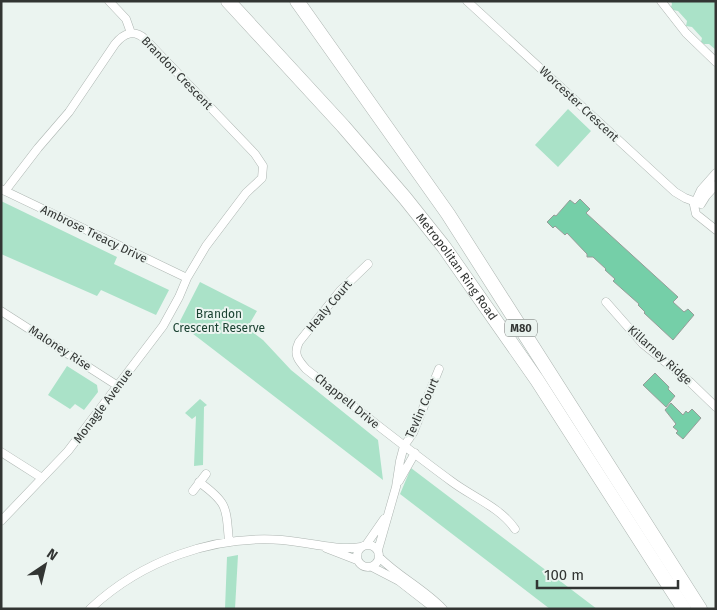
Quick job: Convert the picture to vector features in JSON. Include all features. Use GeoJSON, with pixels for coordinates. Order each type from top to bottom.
{"type":"FeatureCollection","features":[{"type":"Feature","properties":{"kind":"highway","name":"Metropolitan Ring Road"},"geometry":{"type":"LineString","coordinates":[[228,1],[348,131],[444,247],[537,380],[684,609]]}},
{"type":"Feature","properties":{"kind":"highway","name":"Metropolitan Ring Road"},"geometry":{"type":"LineString","coordinates":[[297,1],[448,214],[700,609]]}},
{"type":"Feature","properties":{"kind":"street"},"geometry":{"type":"LineString","coordinates":[[110,1],[126,19],[131,33]]}},
{"type":"Feature","properties":{"kind":"street","name":"Worcester Crescent"},"geometry":{"type":"LineString","coordinates":[[467,1],[674,192],[698,203]]}},
{"type":"Feature","properties":{"kind":"street"},"geometry":{"type":"LineString","coordinates":[[661,1],[686,33],[716,62]]}},
{"type":"Feature","properties":{"kind":"street","name":"Brandon Crescent"},"geometry":{"type":"LineString","coordinates":[[3,190],[69,112],[115,44],[123,35],[139,34],[255,154],[263,166],[264,174],[261,180],[243,197],[206,246],[187,278]]}},
{"type":"Feature","properties":{"kind":"street"},"geometry":{"type":"LineString","coordinates":[[716,173],[701,190],[698,203],[706,222],[716,230]]}},
{"type":"Feature","properties":{"kind":"street"},"geometry":{"type":"LineString","coordinates":[[698,203],[716,186]]}},
{"type":"Feature","properties":{"kind":"street","name":"Ambrose Treacy Drive"},"geometry":{"type":"LineString","coordinates":[[3,190],[187,278]]}},
{"type":"Feature","properties":{"kind":"street","name":"Healy Court"},"geometry":{"type":"LineString","coordinates":[[296,351],[299,342],[340,291],[368,264]]}},
{"type":"Feature","properties":{"kind":"street","name":"Monagle Avenue"},"geometry":{"type":"LineString","coordinates":[[1,521],[68,451],[118,386],[163,326],[187,278]]}},
{"type":"Feature","properties":{"kind":"street","name":"Killarney Ridge"},"geometry":{"type":"LineString","coordinates":[[606,302],[643,344],[690,382],[716,407]]}},
{"type":"Feature","properties":{"kind":"street","name":"Maloney Rise"},"geometry":{"type":"LineString","coordinates":[[1,311],[118,386]]}},
{"type":"Feature","properties":{"kind":"street","name":"Chappell Drive"},"geometry":{"type":"LineString","coordinates":[[296,351],[297,358],[306,369],[404,446],[460,487],[506,517],[515,529]]}},
{"type":"Feature","properties":{"kind":"street","name":"Tevlin Court"},"geometry":{"type":"LineString","coordinates":[[404,446],[416,427],[439,369]]}},
{"type":"Feature","properties":{"kind":"street"},"geometry":{"type":"LineString","coordinates":[[396,487],[404,446]]}},
{"type":"Feature","properties":{"kind":"street"},"geometry":{"type":"LineString","coordinates":[[1,452],[42,478]]}},
{"type":"Feature","properties":{"kind":"street"},"geometry":{"type":"LineString","coordinates":[[372,567],[377,563],[386,516],[396,487],[414,453]]}},
{"type":"Feature","properties":{"kind":"street"},"geometry":{"type":"LineString","coordinates":[[193,491],[206,474]]}},
{"type":"Feature","properties":{"kind":"street"},"geometry":{"type":"LineString","coordinates":[[199,482],[216,494],[223,503],[229,542]]}},
{"type":"Feature","properties":{"kind":"street"},"geometry":{"type":"LineString","coordinates":[[357,560],[357,553],[386,516]]}},
{"type":"Feature","properties":{"kind":"street"},"geometry":{"type":"LineString","coordinates":[[90,609],[123,583],[151,566],[192,550],[229,542],[273,540],[347,548],[373,546],[389,567],[425,592],[443,609]]}},
{"type":"Feature","properties":{"kind":"street"},"geometry":{"type":"LineString","coordinates":[[317,545],[357,560],[362,566],[372,567],[400,580],[435,609]]}},
{"type":"Feature","properties":{"kind":"green space"},"geometry":{"type":"Polygon","coordinates":[[[671,1],[716,1],[716,50],[709,44],[701,42],[702,38],[692,27],[686,26],[687,21],[678,11],[673,10],[671,1]]]}},
{"type":"Feature","properties":{"kind":"green space"},"geometry":{"type":"Polygon","coordinates":[[[568,109],[591,131],[558,167],[535,145],[568,109]]]}},
{"type":"Feature","properties":{"kind":"green space"},"geometry":{"type":"Polygon","coordinates":[[[1,201],[117,257],[114,264],[169,290],[156,315],[101,290],[97,296],[1,254],[1,201]]]}},
{"type":"Feature","properties":{"kind":"green space","name":"Brandon Crescent Reserve"},"geometry":{"type":"Polygon","coordinates":[[[200,282],[257,311],[247,328],[263,340],[291,370],[378,440],[383,480],[188,330],[178,325],[200,282]]]}},
{"type":"Feature","properties":{"kind":"green space"},"geometry":{"type":"Polygon","coordinates":[[[67,366],[97,385],[98,392],[84,410],[75,404],[70,409],[48,395],[67,366]]]}},
{"type":"Feature","properties":{"kind":"green space"},"geometry":{"type":"Polygon","coordinates":[[[200,399],[207,405],[204,407],[203,465],[194,466],[196,416],[192,419],[185,413],[200,399]]]}},
{"type":"Feature","properties":{"kind":"green space"},"geometry":{"type":"Polygon","coordinates":[[[411,468],[597,609],[550,609],[400,494],[411,468]]]}},
{"type":"Feature","properties":{"kind":"green space"},"geometry":{"type":"Polygon","coordinates":[[[238,555],[235,609],[225,609],[227,557],[238,555]]]}},
{"type":"Feature","properties":{"kind":"building"},"geometry":{"type":"Polygon","coordinates":[[[580,199],[590,209],[586,213],[678,297],[673,302],[684,312],[688,309],[694,315],[673,340],[644,313],[639,304],[613,281],[615,279],[606,269],[593,257],[587,257],[587,254],[567,233],[565,235],[547,222],[554,215],[556,216],[570,200],[575,204],[580,199]]]}},
{"type":"Feature","properties":{"kind":"building"},"geometry":{"type":"Polygon","coordinates":[[[655,373],[675,396],[666,407],[643,385],[655,373]]]}},
{"type":"Feature","properties":{"kind":"building"},"geometry":{"type":"Polygon","coordinates":[[[671,403],[683,415],[686,411],[688,413],[692,409],[701,418],[683,439],[676,433],[678,431],[673,427],[676,424],[665,410],[671,403]]]}}]}
